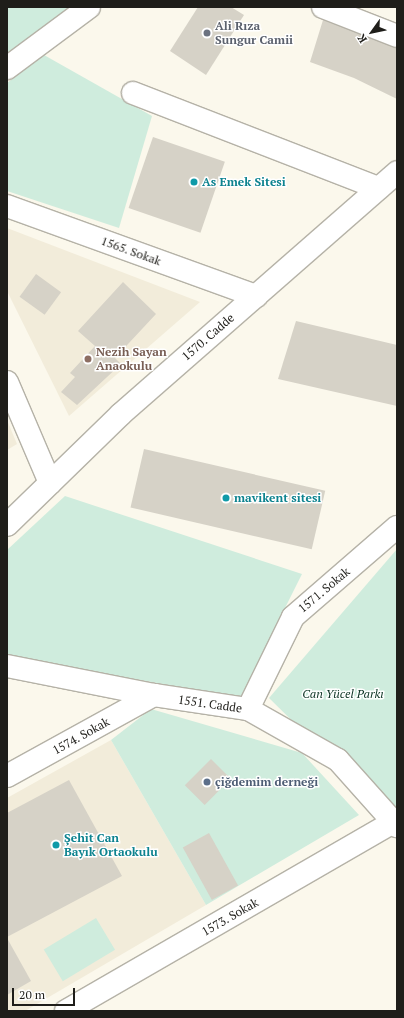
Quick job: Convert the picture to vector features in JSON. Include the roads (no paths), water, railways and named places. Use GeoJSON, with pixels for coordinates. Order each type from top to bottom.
{"type":"FeatureCollection","features":[{"type":"Feature","properties":{"kind":"street"},"geometry":{"type":"LineString","coordinates":[[7,68],[89,7]]}},
{"type":"Feature","properties":{"kind":"street"},"geometry":{"type":"LineString","coordinates":[[323,7],[397,36]]}},
{"type":"Feature","properties":{"kind":"street"},"geometry":{"type":"LineString","coordinates":[[133,93],[378,188]]}},
{"type":"Feature","properties":{"kind":"street","name":"1570. Cadde"},"geometry":{"type":"LineString","coordinates":[[7,525],[121,414],[397,172]]}},
{"type":"Feature","properties":{"kind":"street","name":"1565. Sokak"},"geometry":{"type":"LineString","coordinates":[[7,206],[256,296]]}},
{"type":"Feature","properties":{"kind":"street"},"geometry":{"type":"LineString","coordinates":[[7,382],[50,483]]}},
{"type":"Feature","properties":{"kind":"street","name":"1571. Sokak"},"geometry":{"type":"LineString","coordinates":[[248,709],[293,617],[397,527]]}},
{"type":"Feature","properties":{"kind":"street","name":"1551. Cadde"},"geometry":{"type":"LineString","coordinates":[[7,666],[154,695],[248,709],[338,760],[395,824]]}},
{"type":"Feature","properties":{"kind":"street","name":"1574. Sokak"},"geometry":{"type":"LineString","coordinates":[[7,776],[154,695]]}},
{"type":"Feature","properties":{"kind":"street","name":"1573. Sokak"},"geometry":{"type":"LineString","coordinates":[[66,1011],[395,824]]}},
{"type":"Feature","properties":{"kind":"place","name":"Ali Rıza Sungur Camii"},"geometry":{"type":"Point","coordinates":[207,33]}},
{"type":"Feature","properties":{"kind":"place","name":"As Emek Sitesi"},"geometry":{"type":"Point","coordinates":[194,182]}},
{"type":"Feature","properties":{"kind":"place","name":"Nezih Sayan Anaokulu"},"geometry":{"type":"Point","coordinates":[88,359]}},
{"type":"Feature","properties":{"kind":"place","name":"mavikent sitesi"},"geometry":{"type":"Point","coordinates":[226,498]}},
{"type":"Feature","properties":{"kind":"place","name":"çiğdemim derneği"},"geometry":{"type":"Point","coordinates":[207,782]}},
{"type":"Feature","properties":{"kind":"place","name":"Şehit Can Bayık Ortaokulu"},"geometry":{"type":"Point","coordinates":[56,845]}},
{"type":"Feature","properties":{"kind":"park label","name":"Can Yücel Parkı"},"geometry":{"type":"Point","coordinates":[343,694]}}]}
